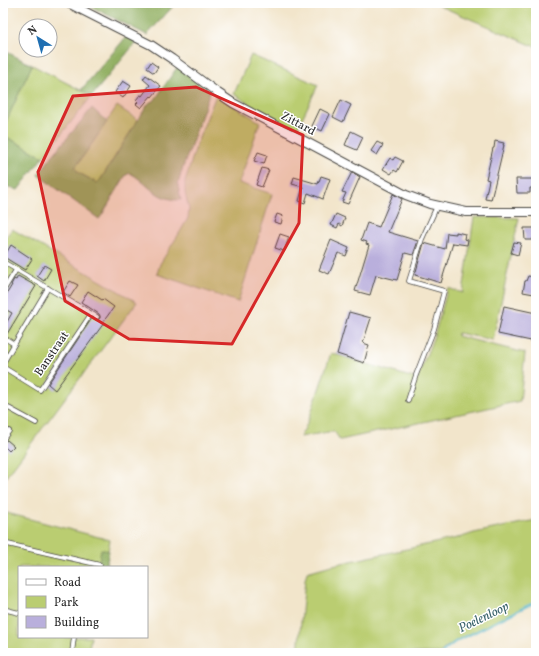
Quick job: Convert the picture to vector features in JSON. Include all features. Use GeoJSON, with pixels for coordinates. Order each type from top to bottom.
{"type":"FeatureCollection","features":[{"type":"Feature","properties":{"kind":"street","name":"Zittard"},"geometry":{"type":"LineString","coordinates":[[68,3],[151,44],[233,103],[406,195],[437,206],[466,212],[536,212]]}},
{"type":"Feature","properties":{"kind":"lane"},"geometry":{"type":"LineString","coordinates":[[408,400],[416,375],[434,330],[444,291],[409,281],[422,239],[437,206]]}},
{"type":"Feature","properties":{"kind":"lane"},"geometry":{"type":"LineString","coordinates":[[5,263],[97,317]]}},
{"type":"Feature","properties":{"kind":"lane"},"geometry":{"type":"LineString","coordinates":[[3,291],[16,270]]}},
{"type":"Feature","properties":{"kind":"lane"},"geometry":{"type":"LineString","coordinates":[[3,363],[48,288]]}},
{"type":"Feature","properties":{"kind":"lane","name":"Banstraat"},"geometry":{"type":"LineString","coordinates":[[3,367],[40,390],[91,314]]}},
{"type":"Feature","properties":{"kind":"lane"},"geometry":{"type":"LineString","coordinates":[[3,337],[14,344]]}},
{"type":"Feature","properties":{"kind":"lane"},"geometry":{"type":"LineString","coordinates":[[3,404],[36,423]]}},
{"type":"Feature","properties":{"kind":"lane"},"geometry":{"type":"LineString","coordinates":[[3,439],[9,430]]}},
{"type":"Feature","properties":{"kind":"lane"},"geometry":{"type":"LineString","coordinates":[[3,543],[100,565]]}},
{"type":"Feature","properties":{"kind":"lane"},"geometry":{"type":"LineString","coordinates":[[3,609],[18,613]]}},
{"type":"Feature","properties":{"kind":"lane"},"geometry":{"type":"LineString","coordinates":[[72,653],[74,638]]}},
{"type":"Feature","properties":{"kind":"highlighted area"},"geometry":{"type":"Polygon","coordinates":[[[196,87],[303,135],[299,223],[232,344],[129,339],[65,301],[38,172],[73,96],[196,87]]]}},
{"type":"Feature","properties":{"kind":"green space"},"geometry":{"type":"Polygon","coordinates":[[[90,3],[176,3],[147,35],[88,5],[90,3]]]}},
{"type":"Feature","properties":{"kind":"green space"},"geometry":{"type":"Polygon","coordinates":[[[433,3],[536,3],[536,47],[433,3]]]}},
{"type":"Feature","properties":{"kind":"green space"},"geometry":{"type":"Polygon","coordinates":[[[127,36],[137,41],[92,96],[81,90],[127,36]]]}},
{"type":"Feature","properties":{"kind":"green space"},"geometry":{"type":"Polygon","coordinates":[[[3,50],[32,65],[3,128],[3,50]]]}},
{"type":"Feature","properties":{"kind":"green space"},"geometry":{"type":"Polygon","coordinates":[[[251,55],[318,85],[296,131],[260,111],[234,94],[251,55]]]}},
{"type":"Feature","properties":{"kind":"green space"},"geometry":{"type":"Polygon","coordinates":[[[32,65],[92,96],[43,157],[3,135],[3,128],[32,65]]]}},
{"type":"Feature","properties":{"kind":"green space"},"geometry":{"type":"Polygon","coordinates":[[[178,66],[210,92],[181,173],[178,185],[181,200],[165,198],[159,195],[130,173],[126,175],[99,219],[38,175],[92,108],[107,122],[75,168],[79,173],[97,183],[148,104],[154,101],[178,66]]]}},
{"type":"Feature","properties":{"kind":"green space"},"geometry":{"type":"Polygon","coordinates":[[[216,95],[260,122],[239,183],[272,194],[238,302],[157,274],[160,264],[188,218],[189,209],[185,193],[185,182],[197,143],[216,95]]]}},
{"type":"Feature","properties":{"kind":"green space"},"geometry":{"type":"Polygon","coordinates":[[[117,106],[138,120],[97,183],[79,173],[75,168],[117,106]]]}},
{"type":"Feature","properties":{"kind":"green space"},"geometry":{"type":"Polygon","coordinates":[[[3,135],[43,157],[18,190],[3,185],[3,135]]]}},
{"type":"Feature","properties":{"kind":"green space"},"geometry":{"type":"Polygon","coordinates":[[[474,217],[519,218],[493,340],[458,333],[457,336],[525,353],[520,401],[340,440],[334,431],[300,437],[309,419],[331,353],[417,379],[435,333],[448,288],[463,293],[474,217]]]}},
{"type":"Feature","properties":{"kind":"green space"},"geometry":{"type":"Polygon","coordinates":[[[12,229],[137,302],[3,481],[3,241],[12,229]]]}},
{"type":"Feature","properties":{"kind":"green space"},"geometry":{"type":"Polygon","coordinates":[[[3,512],[110,540],[105,566],[18,566],[18,638],[91,638],[88,653],[3,653],[3,512]]]}},
{"type":"Feature","properties":{"kind":"green space"},"geometry":{"type":"Polygon","coordinates":[[[536,520],[536,602],[456,641],[440,653],[298,653],[307,572],[328,566],[536,520]]]}},
{"type":"Feature","properties":{"kind":"green space"},"geometry":{"type":"Polygon","coordinates":[[[101,549],[109,551],[106,566],[98,566],[101,549]]]}},
{"type":"Feature","properties":{"kind":"building"},"geometry":{"type":"Polygon","coordinates":[[[151,62],[158,67],[154,73],[147,68],[151,62]]]}},
{"type":"Feature","properties":{"kind":"building"},"geometry":{"type":"Polygon","coordinates":[[[146,75],[161,86],[141,108],[136,104],[138,102],[136,100],[140,95],[142,96],[150,85],[143,79],[146,75]]]}},
{"type":"Feature","properties":{"kind":"building"},"geometry":{"type":"Polygon","coordinates":[[[123,81],[131,86],[123,98],[115,92],[123,81]]]}},
{"type":"Feature","properties":{"kind":"building"},"geometry":{"type":"Polygon","coordinates":[[[341,100],[351,105],[343,122],[333,117],[341,100]]]}},
{"type":"Feature","properties":{"kind":"building"},"geometry":{"type":"Polygon","coordinates":[[[320,109],[330,114],[322,131],[312,126],[320,109]]]}},
{"type":"Feature","properties":{"kind":"building"},"geometry":{"type":"Polygon","coordinates":[[[351,131],[363,137],[357,150],[345,145],[351,131]]]}},
{"type":"Feature","properties":{"kind":"building"},"geometry":{"type":"Polygon","coordinates":[[[495,141],[504,143],[504,145],[491,200],[485,199],[489,180],[486,179],[495,141]]]}},
{"type":"Feature","properties":{"kind":"building"},"geometry":{"type":"Polygon","coordinates":[[[377,142],[383,145],[377,155],[371,151],[377,142]]]}},
{"type":"Feature","properties":{"kind":"building"},"geometry":{"type":"Polygon","coordinates":[[[258,152],[267,155],[264,164],[254,161],[258,152]]]}},
{"type":"Feature","properties":{"kind":"building"},"geometry":{"type":"Polygon","coordinates":[[[395,157],[403,161],[397,172],[394,170],[391,174],[383,169],[390,158],[393,160],[395,157]]]}},
{"type":"Feature","properties":{"kind":"building"},"geometry":{"type":"Polygon","coordinates":[[[262,168],[269,170],[262,187],[256,185],[262,168]]]}},
{"type":"Feature","properties":{"kind":"building"},"geometry":{"type":"Polygon","coordinates":[[[352,172],[360,177],[348,204],[342,202],[346,193],[342,192],[352,172]]]}},
{"type":"Feature","properties":{"kind":"building"},"geometry":{"type":"Polygon","coordinates":[[[321,176],[330,179],[323,199],[308,193],[305,203],[299,201],[303,187],[292,184],[294,177],[318,184],[321,176]]]}},
{"type":"Feature","properties":{"kind":"building"},"geometry":{"type":"Polygon","coordinates":[[[516,179],[536,179],[536,188],[530,188],[530,193],[517,193],[516,179]]]}},
{"type":"Feature","properties":{"kind":"building"},"geometry":{"type":"Polygon","coordinates":[[[393,194],[402,199],[388,232],[418,241],[413,255],[405,253],[397,280],[376,275],[370,295],[355,291],[369,245],[366,244],[367,242],[361,240],[367,223],[379,227],[393,194]]]}},
{"type":"Feature","properties":{"kind":"building"},"geometry":{"type":"Polygon","coordinates":[[[277,214],[283,216],[281,224],[274,222],[277,214]]]}},
{"type":"Feature","properties":{"kind":"building"},"geometry":{"type":"Polygon","coordinates":[[[336,214],[345,218],[342,226],[339,224],[337,228],[331,225],[336,214]]]}},
{"type":"Feature","properties":{"kind":"building"},"geometry":{"type":"Polygon","coordinates":[[[524,228],[536,228],[536,238],[533,238],[533,240],[525,240],[524,228]]]}},
{"type":"Feature","properties":{"kind":"building"},"geometry":{"type":"Polygon","coordinates":[[[456,232],[465,234],[464,239],[468,240],[467,245],[453,243],[441,283],[415,275],[424,243],[445,249],[447,233],[456,234],[456,232]]]}},
{"type":"Feature","properties":{"kind":"building"},"geometry":{"type":"Polygon","coordinates":[[[280,234],[289,237],[284,251],[275,248],[280,234]]]}},
{"type":"Feature","properties":{"kind":"building"},"geometry":{"type":"Polygon","coordinates":[[[331,240],[349,248],[346,256],[338,253],[329,274],[319,270],[331,240]]]}},
{"type":"Feature","properties":{"kind":"building"},"geometry":{"type":"Polygon","coordinates":[[[514,242],[521,243],[518,255],[511,253],[514,242]]]}},
{"type":"Feature","properties":{"kind":"building"},"geometry":{"type":"Polygon","coordinates":[[[11,245],[32,259],[25,270],[4,257],[11,245]]]}},
{"type":"Feature","properties":{"kind":"building"},"geometry":{"type":"Polygon","coordinates":[[[44,265],[51,269],[44,281],[37,276],[44,265]]]}},
{"type":"Feature","properties":{"kind":"building"},"geometry":{"type":"Polygon","coordinates":[[[18,276],[36,286],[7,334],[3,332],[3,329],[12,313],[3,308],[3,300],[14,279],[16,280],[18,276]]]}},
{"type":"Feature","properties":{"kind":"building"},"geometry":{"type":"Polygon","coordinates":[[[528,276],[534,277],[533,281],[536,281],[534,294],[523,292],[525,281],[528,276]]]}},
{"type":"Feature","properties":{"kind":"building"},"geometry":{"type":"Polygon","coordinates":[[[70,281],[78,285],[70,297],[63,292],[70,281]]]}},
{"type":"Feature","properties":{"kind":"building"},"geometry":{"type":"Polygon","coordinates":[[[88,291],[114,307],[55,390],[48,384],[92,318],[97,320],[100,318],[99,314],[81,302],[88,291]]]}},
{"type":"Feature","properties":{"kind":"building"},"geometry":{"type":"Polygon","coordinates":[[[504,306],[536,313],[531,341],[498,334],[504,306]]]}},
{"type":"Feature","properties":{"kind":"building"},"geometry":{"type":"Polygon","coordinates":[[[349,312],[371,318],[363,343],[369,345],[364,363],[337,354],[349,312]]]}},
{"type":"Feature","properties":{"kind":"building"},"geometry":{"type":"Polygon","coordinates":[[[7,440],[14,446],[9,451],[3,445],[3,442],[7,440]]]}},
{"type":"Feature","properties":{"kind":"waterway","name":"Poelenloop"},"geometry":{"type":"LineString","coordinates":[[442,653],[455,642],[536,602]]}}]}
